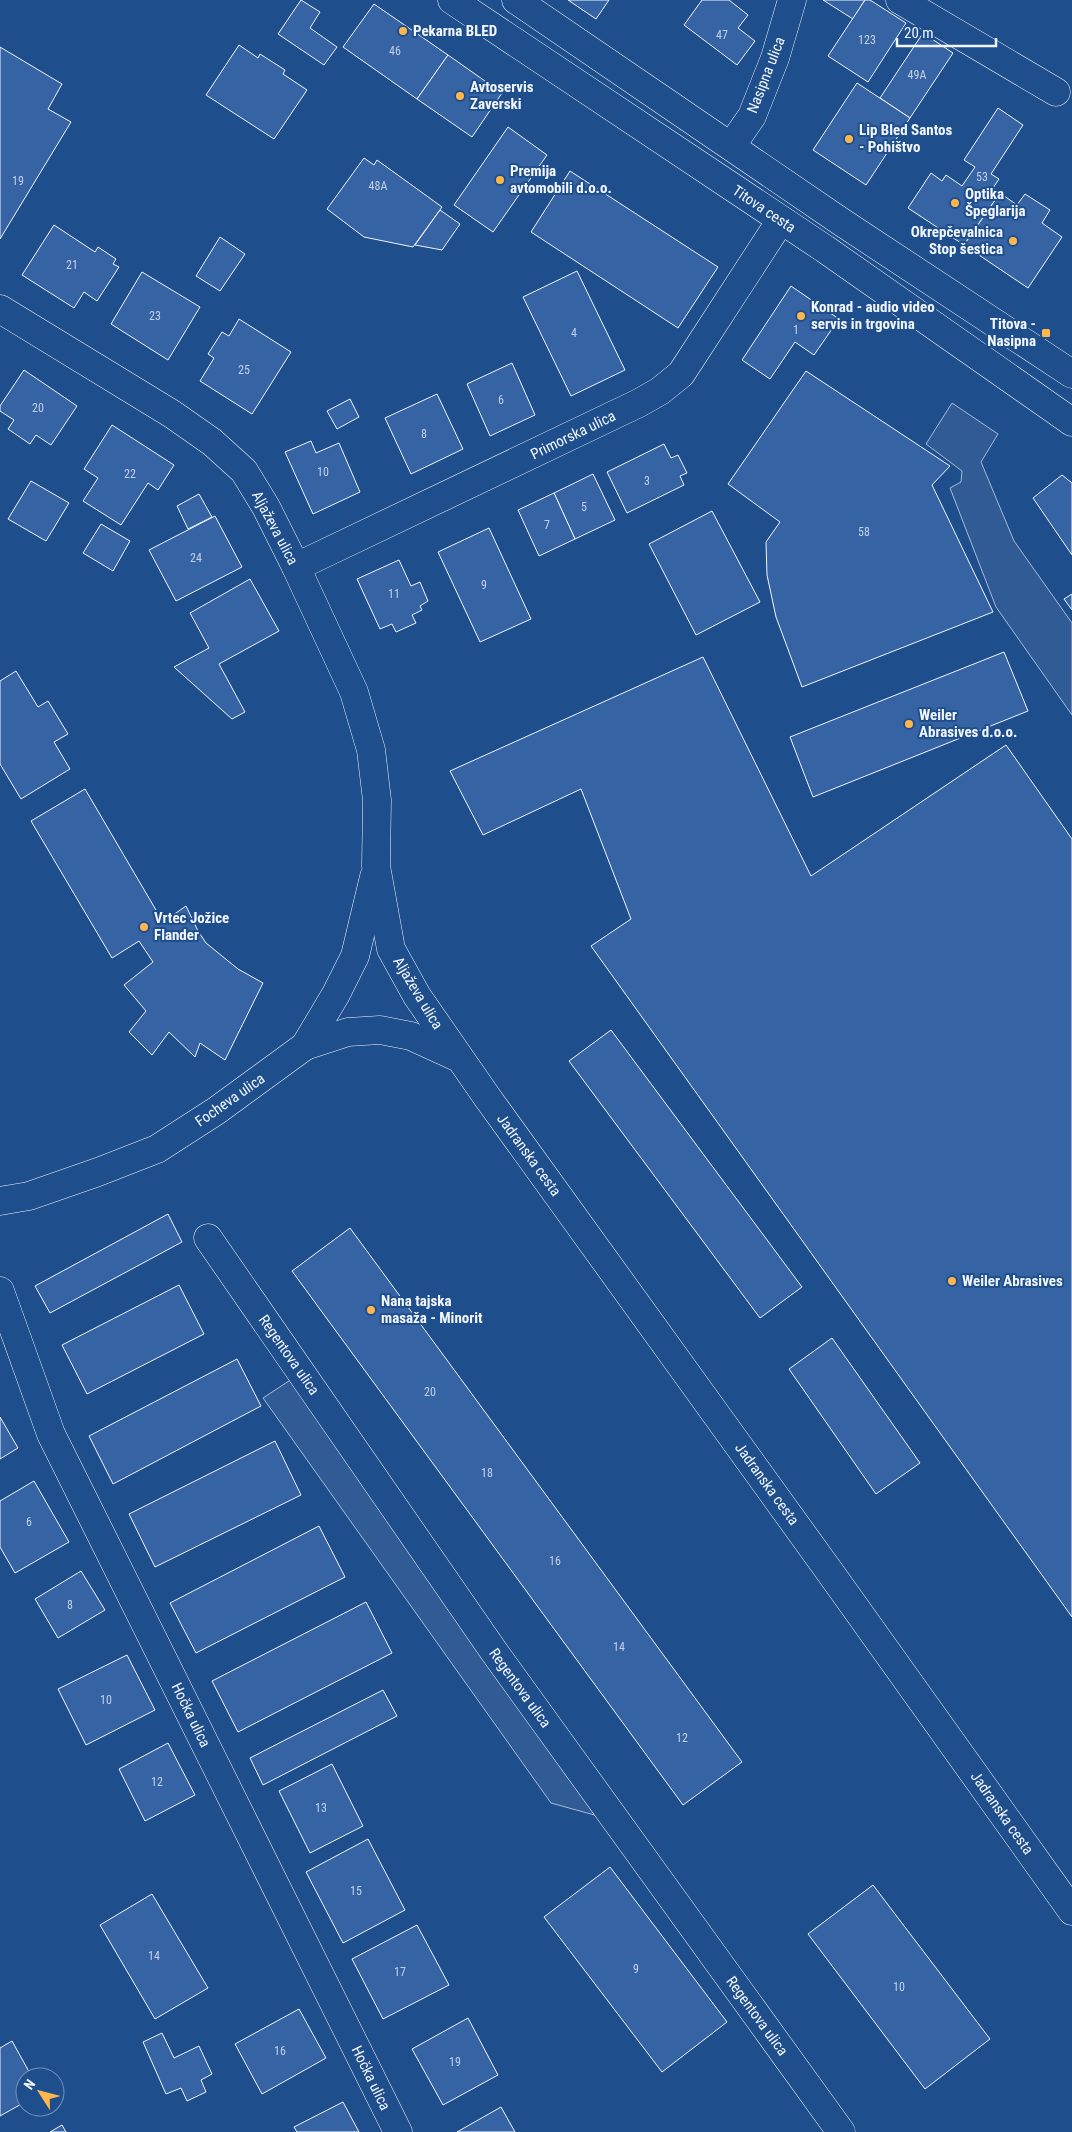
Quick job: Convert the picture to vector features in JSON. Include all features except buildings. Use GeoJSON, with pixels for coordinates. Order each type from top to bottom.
{"type":"FeatureCollection","features":[{"type":"Feature","properties":{"kind":"street","name":"Titova cesta"},"geometry":{"type":"LineString","coordinates":[[452,0],[781,220],[1072,422]]}},
{"type":"Feature","properties":{"kind":"street"},"geometry":{"type":"LineString","coordinates":[[516,0],[732,145],[843,223],[1072,374]]}},
{"type":"Feature","properties":{"kind":"street","name":"Nasipna ulica"},"geometry":{"type":"LineString","coordinates":[[732,145],[752,116],[775,58],[792,0]]}},
{"type":"Feature","properties":{"kind":"street"},"geometry":{"type":"LineString","coordinates":[[900,0],[1056,92]]}},
{"type":"Feature","properties":{"kind":"street","name":"Primorska ulica"},"geometry":{"type":"LineString","coordinates":[[296,567],[581,431],[660,391],[680,374],[781,220]]}},
{"type":"Feature","properties":{"kind":"street","name":"Aljaževa ulica"},"geometry":{"type":"LineString","coordinates":[[0,309],[162,408],[212,442],[244,471],[266,507],[296,567],[354,692],[371,750],[377,800],[376,866],[391,949],[418,996],[459,1058]]}},
{"type":"Feature","properties":{"kind":"street","name":"Aljaževa ulica"},"geometry":{"type":"LineString","coordinates":[[305,1046],[336,994],[355,956],[376,866]]}},
{"type":"Feature","properties":{"kind":"street","name":"Focheva ulica"},"geometry":{"type":"LineString","coordinates":[[0,1201],[30,1196],[156,1149],[216,1111],[305,1046],[348,1032],[380,1030],[411,1036],[459,1058]]}},
{"type":"Feature","properties":{"kind":"street","name":"Jadranska cesta"},"geometry":{"type":"LineString","coordinates":[[459,1058],[1072,1911]]}},
{"type":"Feature","properties":{"kind":"street","name":"Regentova ulica"},"geometry":{"type":"LineString","coordinates":[[208,1238],[495,1653],[835,2130]]}},
{"type":"Feature","properties":{"kind":"street","name":"Hočka ulica"},"geometry":{"type":"LineString","coordinates":[[0,1291],[51,1434],[398,2132]]}},
{"type":"Feature","properties":{"kind":"shaded area"},"geometry":{"type":"Polygon","coordinates":[[[952,403],[998,434],[981,462],[1014,541],[1072,623],[1072,715],[996,607],[950,488],[961,482],[962,471],[926,444],[952,403]]]}},
{"type":"Feature","properties":{"kind":"shaded area"},"geometry":{"type":"Polygon","coordinates":[[[301,1373],[616,1821],[551,1803],[263,1398],[301,1373]]]}},
{"type":"Feature","properties":{"kind":"place","name":"Pekarna BLED"},"geometry":{"type":"Point","coordinates":[403,31]}},
{"type":"Feature","properties":{"kind":"place","name":"Avtoservis Zaverski"},"geometry":{"type":"Point","coordinates":[460,96]}},
{"type":"Feature","properties":{"kind":"place","name":"Lip Bled Santos - Pohištvo"},"geometry":{"type":"Point","coordinates":[849,139]}},
{"type":"Feature","properties":{"kind":"place","name":"Premija avtomobili d.o.o."},"geometry":{"type":"Point","coordinates":[500,180]}},
{"type":"Feature","properties":{"kind":"place","name":"Optika Špeglarija"},"geometry":{"type":"Point","coordinates":[955,203]}},
{"type":"Feature","properties":{"kind":"place","name":"Okrepčevalnica Stop šestica"},"geometry":{"type":"Point","coordinates":[1013,241]}},
{"type":"Feature","properties":{"kind":"place","name":"Konrad - audio video servis in trgovina"},"geometry":{"type":"Point","coordinates":[801,316]}},
{"type":"Feature","properties":{"kind":"place","name":"Titova - Nasipna"},"geometry":{"type":"Point","coordinates":[1046,333]}},
{"type":"Feature","properties":{"kind":"place","name":"Weiler Abrasives d.o.o."},"geometry":{"type":"Point","coordinates":[909,724]}},
{"type":"Feature","properties":{"kind":"place","name":"Vrtec Jožice Flander"},"geometry":{"type":"Point","coordinates":[144,927]}},
{"type":"Feature","properties":{"kind":"place","name":"Weiler Abrasives"},"geometry":{"type":"Point","coordinates":[952,1281]}},
{"type":"Feature","properties":{"kind":"place","name":"Nana tajska masaža - Minorit"},"geometry":{"type":"Point","coordinates":[371,1310]}}]}
